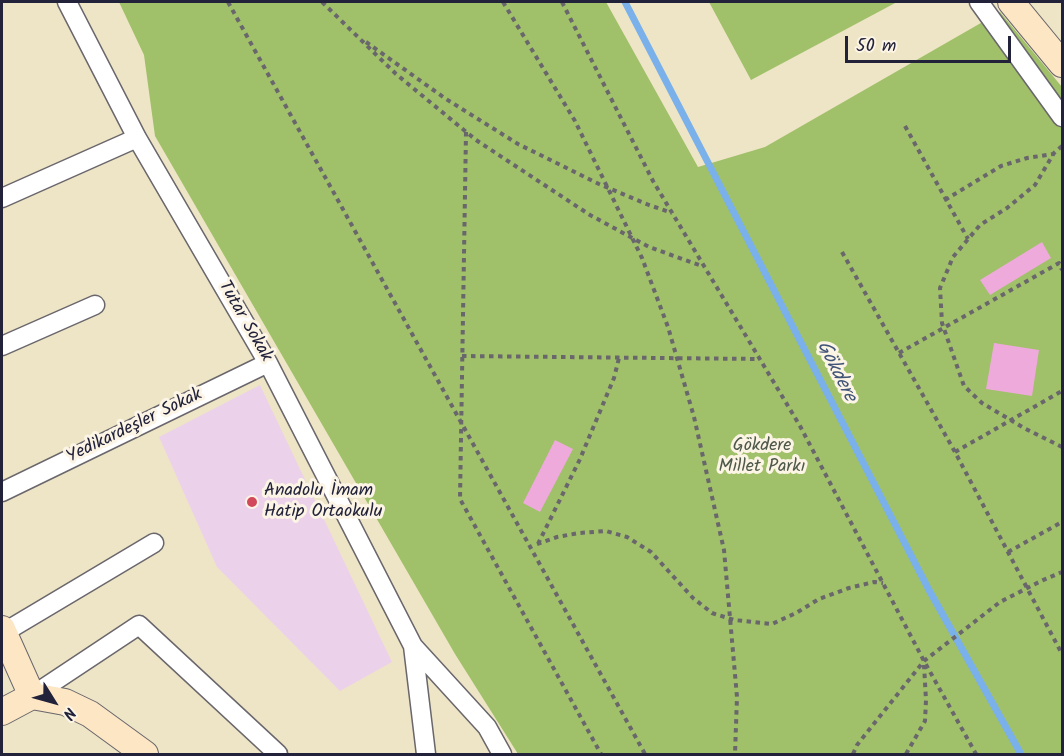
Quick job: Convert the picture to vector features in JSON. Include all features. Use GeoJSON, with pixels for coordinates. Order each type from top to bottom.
{"type":"FeatureCollection","features":[{"type":"Feature","properties":{"kind":"main road"},"geometry":{"type":"LineString","coordinates":[[1011,2],[1062,64]]}},
{"type":"Feature","properties":{"kind":"main road"},"geometry":{"type":"LineString","coordinates":[[2,631],[32,696]]}},
{"type":"Feature","properties":{"kind":"main road"},"geometry":{"type":"LineString","coordinates":[[2,712],[32,696],[64,702],[90,714],[134,752]]}},
{"type":"Feature","properties":{"kind":"street","name":"Tutar Sokak"},"geometry":{"type":"LineString","coordinates":[[67,2],[137,138],[268,363],[413,646]]}},
{"type":"Feature","properties":{"kind":"street"},"geometry":{"type":"LineString","coordinates":[[979,2],[1062,117]]}},
{"type":"Feature","properties":{"kind":"street"},"geometry":{"type":"LineString","coordinates":[[2,198],[137,138]]}},
{"type":"Feature","properties":{"kind":"street"},"geometry":{"type":"LineString","coordinates":[[2,346],[95,305]]}},
{"type":"Feature","properties":{"kind":"street","name":"Yedikardeşler Sokak"},"geometry":{"type":"LineString","coordinates":[[2,492],[268,363]]}},
{"type":"Feature","properties":{"kind":"street"},"geometry":{"type":"LineString","coordinates":[[2,631],[154,543]]}},
{"type":"Feature","properties":{"kind":"street"},"geometry":{"type":"LineString","coordinates":[[32,696],[139,625],[278,754]]}},
{"type":"Feature","properties":{"kind":"street"},"geometry":{"type":"LineString","coordinates":[[413,646],[426,754]]}},
{"type":"Feature","properties":{"kind":"street"},"geometry":{"type":"LineString","coordinates":[[413,646],[487,727],[502,754]]}},
{"type":"Feature","properties":{"kind":"path"},"geometry":{"type":"LineString","coordinates":[[228,2],[645,754]]}},
{"type":"Feature","properties":{"kind":"path"},"geometry":{"type":"LineString","coordinates":[[322,2],[396,74],[466,132],[580,209],[649,247],[704,266]]}},
{"type":"Feature","properties":{"kind":"path"},"geometry":{"type":"LineString","coordinates":[[503,2],[574,121],[642,258],[677,358],[724,550],[737,697],[735,754]]}},
{"type":"Feature","properties":{"kind":"path"},"geometry":{"type":"LineString","coordinates":[[562,2],[653,181],[800,426],[924,661],[976,754]]}},
{"type":"Feature","properties":{"kind":"path"},"geometry":{"type":"LineString","coordinates":[[353,32],[413,76],[518,144],[607,187],[672,213]]}},
{"type":"Feature","properties":{"kind":"path"},"geometry":{"type":"LineString","coordinates":[[905,126],[968,239]]}},
{"type":"Feature","properties":{"kind":"path"},"geometry":{"type":"LineString","coordinates":[[466,132],[460,499],[601,754]]}},
{"type":"Feature","properties":{"kind":"path"},"geometry":{"type":"LineString","coordinates":[[1062,146],[1054,153],[1035,185],[1007,208],[980,225],[953,257],[940,288],[944,327],[964,386],[982,403],[1062,447]]}},
{"type":"Feature","properties":{"kind":"path"},"geometry":{"type":"LineString","coordinates":[[945,200],[1001,166],[1054,153]]}},
{"type":"Feature","properties":{"kind":"path"},"geometry":{"type":"LineString","coordinates":[[842,252],[955,452],[1062,654]]}},
{"type":"Feature","properties":{"kind":"path"},"geometry":{"type":"LineString","coordinates":[[899,352],[1059,263],[1062,270]]}},
{"type":"Feature","properties":{"kind":"path"},"geometry":{"type":"LineString","coordinates":[[462,356],[759,359]]}},
{"type":"Feature","properties":{"kind":"path"},"geometry":{"type":"LineString","coordinates":[[619,358],[614,378],[580,459],[537,544],[579,533],[606,531],[627,537],[651,552],[693,598],[712,613],[730,619],[772,624],[819,599],[849,588],[874,582],[883,583]]}},
{"type":"Feature","properties":{"kind":"path"},"geometry":{"type":"LineString","coordinates":[[955,452],[1062,391]]}},
{"type":"Feature","properties":{"kind":"path"},"geometry":{"type":"LineString","coordinates":[[1008,552],[1062,522]]}},
{"type":"Feature","properties":{"kind":"path"},"geometry":{"type":"LineString","coordinates":[[853,754],[857,745],[924,661],[1000,602],[1062,572]]}},
{"type":"Feature","properties":{"kind":"path"},"geometry":{"type":"LineString","coordinates":[[906,754],[925,721],[924,661]]}},
{"type":"Feature","properties":{"kind":"shaded area","name":"Anadolu İmam Hatip Ortaokulu"},"geometry":{"type":"Polygon","coordinates":[[[260,385],[392,662],[340,691],[217,567],[159,437],[260,385]]]}},
{"type":"Feature","properties":{"kind":"green space","name":"Gökdere Millet Parkı"},"geometry":{"type":"Polygon","coordinates":[[[119,2],[606,2],[698,167],[765,147],[1000,12],[1062,87],[1062,754],[518,754],[455,654],[155,136],[144,55],[119,2]]]}},
{"type":"Feature","properties":{"kind":"green space"},"geometry":{"type":"Polygon","coordinates":[[[709,2],[897,2],[751,80],[709,2]]]}},
{"type":"Feature","properties":{"kind":"building"},"geometry":{"type":"Polygon","coordinates":[[[1042,242],[1051,258],[990,295],[980,280],[1042,242]]]}},
{"type":"Feature","properties":{"kind":"building"},"geometry":{"type":"Polygon","coordinates":[[[994,343],[1039,350],[1032,396],[986,389],[994,343]]]}},
{"type":"Feature","properties":{"kind":"building"},"geometry":{"type":"Polygon","coordinates":[[[555,440],[573,449],[540,512],[523,503],[555,440]]]}},
{"type":"Feature","properties":{"kind":"waterway","name":"Gökdere"},"geometry":{"type":"LineString","coordinates":[[625,2],[929,590],[1021,754]]}},
{"type":"Feature","properties":{"kind":"place","name":"Anadolu İmam Hatip Ortaokulu"},"geometry":{"type":"Point","coordinates":[252,502]}}]}
